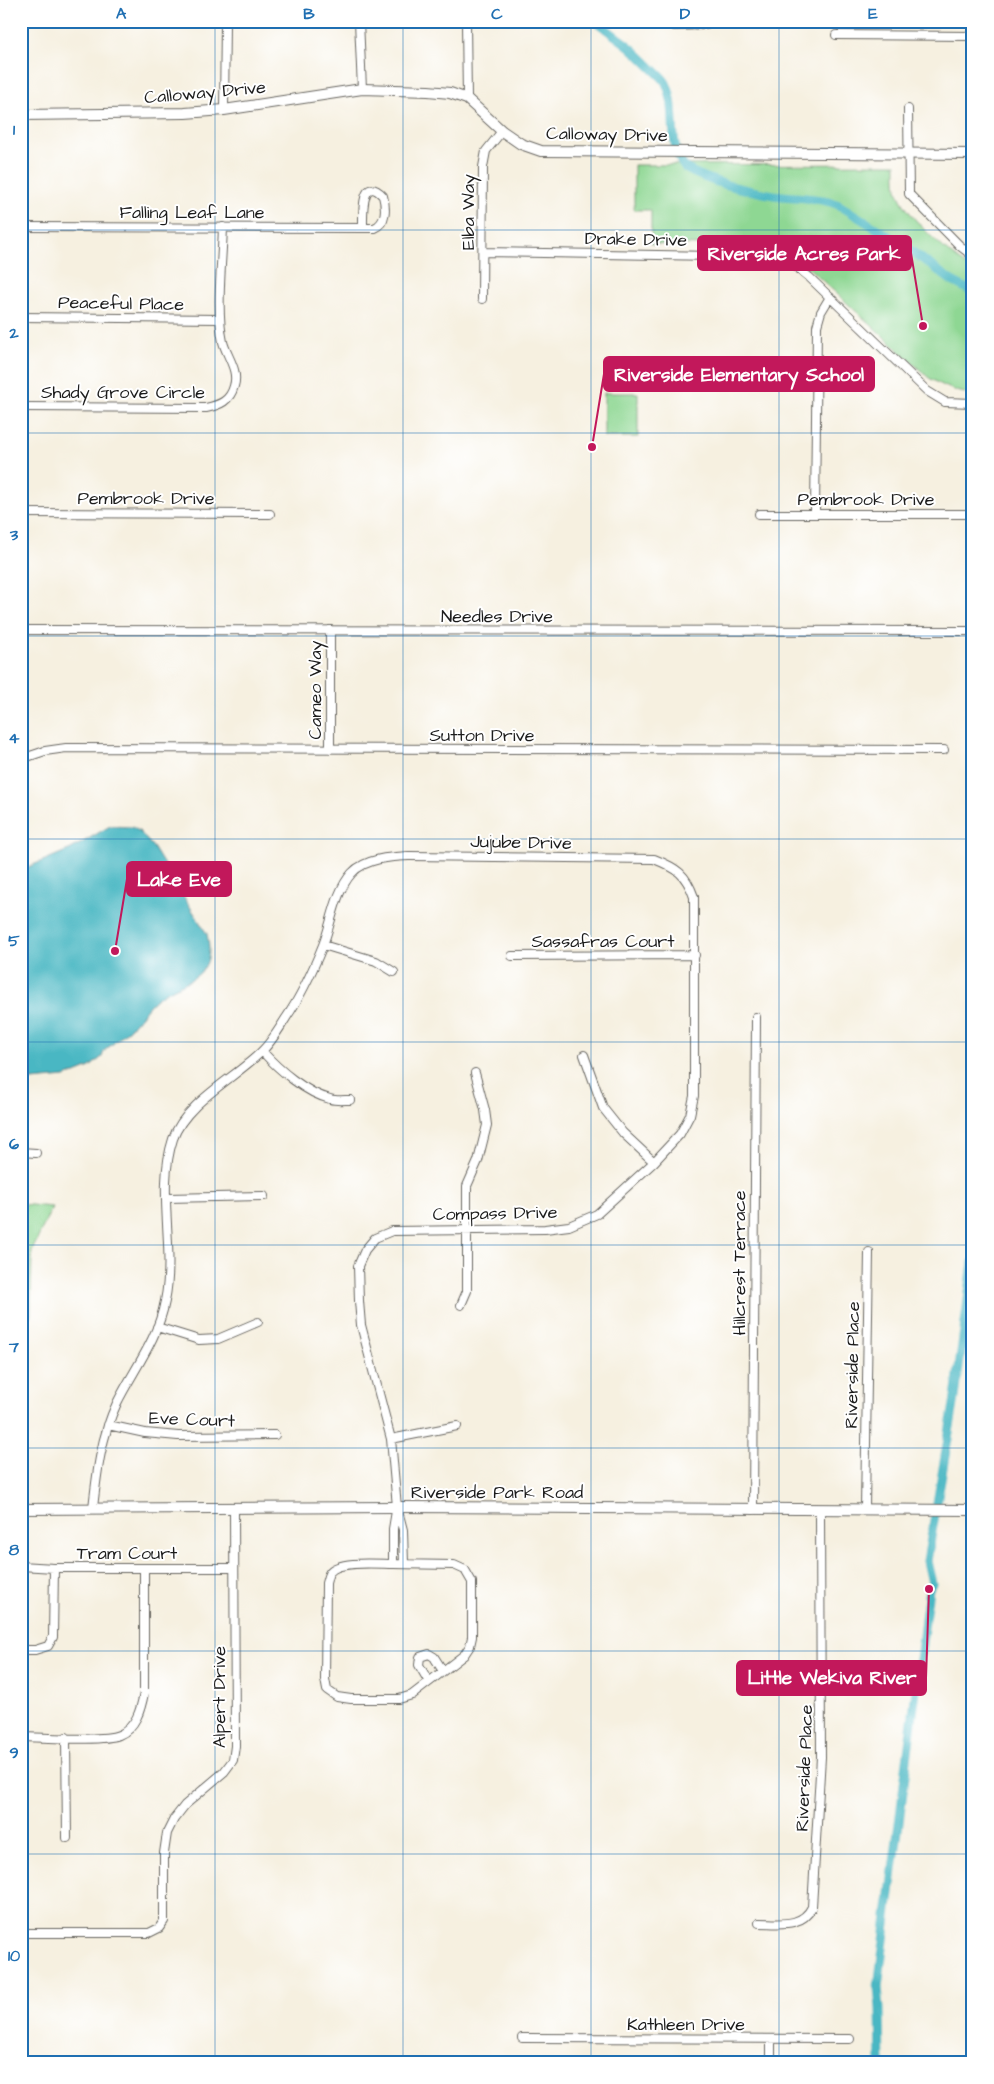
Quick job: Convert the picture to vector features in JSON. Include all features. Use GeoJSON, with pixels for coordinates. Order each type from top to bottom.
{"type":"FeatureCollection","features":[{"type":"Feature","properties":{"kind":"street"},"geometry":{"type":"LineString","coordinates":[[224,110],[225,21]]}},
{"type":"Feature","properties":{"kind":"street"},"geometry":{"type":"LineString","coordinates":[[359,21],[362,89]]}},
{"type":"Feature","properties":{"kind":"street"},"geometry":{"type":"LineString","coordinates":[[466,21],[467,99]]}},
{"type":"Feature","properties":{"kind":"street"},"geometry":{"type":"LineString","coordinates":[[668,21],[674,26],[705,25]]}},
{"type":"Feature","properties":{"kind":"street"},"geometry":{"type":"LineString","coordinates":[[836,35],[973,36]]}},
{"type":"Feature","properties":{"kind":"street","name":"Calloway Drive"},"geometry":{"type":"LineString","coordinates":[[21,115],[185,113],[224,110],[362,89],[428,91],[450,93],[467,99],[502,131],[520,144],[541,151],[973,154]]}},
{"type":"Feature","properties":{"kind":"street"},"geometry":{"type":"LineString","coordinates":[[908,109],[907,153],[909,194],[960,246],[973,256]]}},
{"type":"Feature","properties":{"kind":"street","name":"Elba Way"},"geometry":{"type":"LineString","coordinates":[[482,299],[483,167],[486,151],[502,131]]}},
{"type":"Feature","properties":{"kind":"street","name":"Falling Leaf Lane"},"geometry":{"type":"LineString","coordinates":[[21,227],[223,227],[363,228],[374,228],[382,222],[385,204],[383,196],[379,192],[373,190],[367,192],[363,199],[363,228]]}},
{"type":"Feature","properties":{"kind":"street","name":"Shady Grove Circle"},"geometry":{"type":"LineString","coordinates":[[21,407],[206,408],[218,405],[229,398],[235,384],[234,368],[223,343],[220,319],[223,227]]}},
{"type":"Feature","properties":{"kind":"street","name":"Drake Drive"},"geometry":{"type":"LineString","coordinates":[[483,252],[777,257],[793,264],[927,390],[945,402],[973,403]]}},
{"type":"Feature","properties":{"kind":"street"},"geometry":{"type":"LineString","coordinates":[[815,514],[817,326],[821,312],[830,297]]}},
{"type":"Feature","properties":{"kind":"street","name":"Peaceful Place"},"geometry":{"type":"LineString","coordinates":[[21,316],[220,319]]}},
{"type":"Feature","properties":{"kind":"street","name":"Pembrook Drive"},"geometry":{"type":"LineString","coordinates":[[21,513],[270,514]]}},
{"type":"Feature","properties":{"kind":"street","name":"Pembrook Drive"},"geometry":{"type":"LineString","coordinates":[[759,514],[973,514]]}},
{"type":"Feature","properties":{"kind":"street","name":"Needles Drive"},"geometry":{"type":"LineString","coordinates":[[21,630],[973,631]]}},
{"type":"Feature","properties":{"kind":"street","name":"Cameo Way"},"geometry":{"type":"LineString","coordinates":[[330,630],[330,750]]}},
{"type":"Feature","properties":{"kind":"street","name":"Sutton Drive"},"geometry":{"type":"LineString","coordinates":[[21,759],[45,751],[66,748],[944,750]]}},
{"type":"Feature","properties":{"kind":"street","name":"Jujube Drive"},"geometry":{"type":"LineString","coordinates":[[92,1508],[100,1453],[108,1425],[157,1328],[165,1301],[168,1269],[167,1198],[170,1152],[174,1137],[184,1120],[197,1106],[262,1051],[287,1017],[311,974],[342,890],[353,872],[369,863],[386,857],[654,859],[670,865],[688,881],[694,897],[695,955]]}},
{"type":"Feature","properties":{"kind":"street"},"geometry":{"type":"LineString","coordinates":[[323,944],[376,961],[394,972]]}},
{"type":"Feature","properties":{"kind":"street","name":"Sassafras Court"},"geometry":{"type":"LineString","coordinates":[[512,956],[695,955]]}},
{"type":"Feature","properties":{"kind":"street","name":"Compass Drive"},"geometry":{"type":"LineString","coordinates":[[397,1507],[391,1439],[361,1325],[358,1266],[365,1250],[375,1238],[392,1231],[545,1229],[569,1226],[597,1214],[654,1162],[680,1134],[690,1115],[694,1096],[695,955]]}},
{"type":"Feature","properties":{"kind":"street","name":"Hillcrest Terrace"},"geometry":{"type":"LineString","coordinates":[[753,1510],[756,1017]]}},
{"type":"Feature","properties":{"kind":"street"},"geometry":{"type":"LineString","coordinates":[[262,1051],[280,1070],[309,1089],[331,1100],[350,1100]]}},
{"type":"Feature","properties":{"kind":"street"},"geometry":{"type":"LineString","coordinates":[[584,1055],[604,1108],[623,1133],[654,1162]]}},
{"type":"Feature","properties":{"kind":"street"},"geometry":{"type":"LineString","coordinates":[[461,1305],[467,1291],[468,1186],[478,1162],[487,1125],[475,1073]]}},
{"type":"Feature","properties":{"kind":"street"},"geometry":{"type":"LineString","coordinates":[[21,1152],[36,1153]]}},
{"type":"Feature","properties":{"kind":"street"},"geometry":{"type":"LineString","coordinates":[[167,1198],[264,1196]]}},
{"type":"Feature","properties":{"kind":"street","name":"Riverside Place"},"geometry":{"type":"LineString","coordinates":[[865,1509],[869,1252]]}},
{"type":"Feature","properties":{"kind":"street"},"geometry":{"type":"LineString","coordinates":[[157,1328],[199,1340],[218,1339],[258,1322]]}},
{"type":"Feature","properties":{"kind":"street","name":"Eve Court"},"geometry":{"type":"LineString","coordinates":[[108,1425],[145,1433],[178,1436],[276,1435]]}},
{"type":"Feature","properties":{"kind":"street"},"geometry":{"type":"LineString","coordinates":[[391,1439],[457,1426]]}},
{"type":"Feature","properties":{"kind":"street"},"geometry":{"type":"LineString","coordinates":[[393,1564],[393,1529],[397,1507]]}},
{"type":"Feature","properties":{"kind":"street"},"geometry":{"type":"LineString","coordinates":[[397,1507],[403,1530],[404,1564]]}},
{"type":"Feature","properties":{"kind":"street","name":"Riverside Park Road"},"geometry":{"type":"LineString","coordinates":[[21,1509],[397,1507],[973,1510]]}},
{"type":"Feature","properties":{"kind":"street","name":"Alpert Drive"},"geometry":{"type":"LineString","coordinates":[[21,1933],[149,1933],[159,1928],[164,1921],[164,1853],[167,1834],[174,1819],[185,1805],[224,1772],[233,1760],[235,1746],[234,1508]]}},
{"type":"Feature","properties":{"kind":"street","name":"Riverside Place"},"geometry":{"type":"LineString","coordinates":[[759,1922],[786,1923],[802,1920],[808,1915],[812,1907],[821,1757],[820,1510]]}},
{"type":"Feature","properties":{"kind":"street"},"geometry":{"type":"LineString","coordinates":[[350,1564],[393,1564],[454,1565],[466,1570],[472,1582],[472,1637],[470,1646],[464,1655],[412,1695],[399,1699],[351,1699],[337,1697],[327,1690],[325,1679],[326,1583],[330,1572],[337,1566],[350,1564]]}},
{"type":"Feature","properties":{"kind":"street","name":"Tram Court"},"geometry":{"type":"LineString","coordinates":[[21,1566],[54,1568],[233,1568]]}},
{"type":"Feature","properties":{"kind":"street"},"geometry":{"type":"LineString","coordinates":[[21,1650],[35,1650],[48,1646],[53,1637],[54,1568]]}},
{"type":"Feature","properties":{"kind":"street"},"geometry":{"type":"LineString","coordinates":[[21,1737],[105,1738],[120,1734],[131,1725],[140,1711],[144,1693],[144,1568]]}},
{"type":"Feature","properties":{"kind":"street"},"geometry":{"type":"LineString","coordinates":[[429,1682],[419,1665],[420,1657],[429,1654],[434,1657],[444,1671]]}},
{"type":"Feature","properties":{"kind":"street"},"geometry":{"type":"LineString","coordinates":[[66,1737],[67,1838]]}},
{"type":"Feature","properties":{"kind":"street","name":"Kathleen Drive"},"geometry":{"type":"LineString","coordinates":[[522,2038],[850,2038]]}},
{"type":"Feature","properties":{"kind":"street"},"geometry":{"type":"LineString","coordinates":[[770,2039],[771,2063]]}},
{"type":"Feature","properties":{"kind":"green space"},"geometry":{"type":"Polygon","coordinates":[[[896,164],[898,191],[904,205],[931,236],[953,256],[973,270],[973,394],[956,391],[929,378],[800,260],[776,249],[755,246],[651,244],[651,210],[634,210],[634,165],[896,164]]]}},
{"type":"Feature","properties":{"kind":"green space"},"geometry":{"type":"Polygon","coordinates":[[[604,393],[638,393],[638,437],[604,437],[604,393]]]}},
{"type":"Feature","properties":{"kind":"green space"},"geometry":{"type":"Polygon","coordinates":[[[21,1204],[52,1207],[32,1251],[31,1314],[29,1321],[22,1324],[21,1204]]]}},
{"type":"Feature","properties":{"kind":"water"},"geometry":{"type":"Polygon","coordinates":[[[110,826],[132,827],[139,831],[153,847],[207,934],[209,949],[207,961],[203,970],[195,977],[156,999],[133,1025],[104,1051],[102,1057],[90,1067],[65,1077],[21,1081],[21,870],[71,849],[110,826]]]}},
{"type":"Feature","properties":{"kind":"waterway"},"geometry":{"type":"LineString","coordinates":[[597,21],[630,47],[665,81],[672,104],[676,148],[685,168],[706,178],[740,188],[774,195],[815,199],[839,205],[906,247],[952,281],[973,292]]}},
{"type":"Feature","properties":{"kind":"waterway"},"geometry":{"type":"LineString","coordinates":[[881,2063],[878,1987],[929,1589],[932,1583],[927,1561],[955,1398],[973,1262]]}},
{"type":"Feature","properties":{"kind":"place","name":"Riverside Acres Park"},"geometry":{"type":"Point","coordinates":[923,326]}},
{"type":"Feature","properties":{"kind":"place","name":"Riverside Elementary School"},"geometry":{"type":"Point","coordinates":[592,447]}},
{"type":"Feature","properties":{"kind":"place","name":"Lake Eve"},"geometry":{"type":"Point","coordinates":[115,951]}},
{"type":"Feature","properties":{"kind":"place","name":"Little Wekiva River"},"geometry":{"type":"Point","coordinates":[929,1589]}}]}
